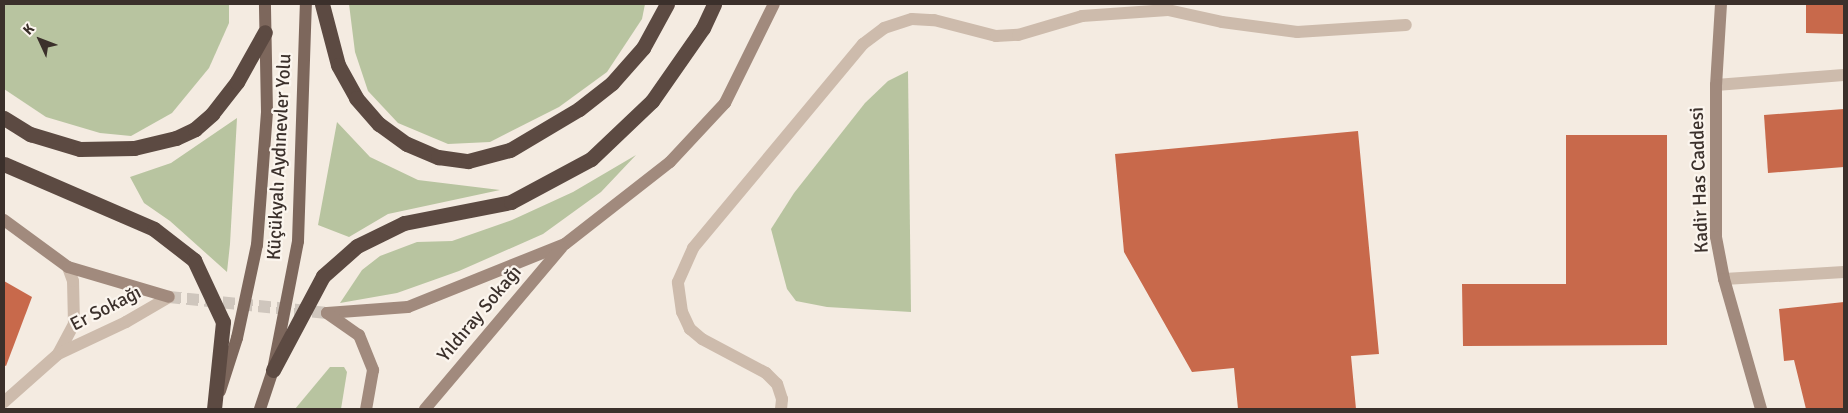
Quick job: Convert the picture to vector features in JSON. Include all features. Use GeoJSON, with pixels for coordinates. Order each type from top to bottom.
{"type":"FeatureCollection","features":[{"type":"Feature","properties":{"kind":"highway"},"geometry":{"type":"LineString","coordinates":[[322,4],[338,65],[356,98],[379,124],[408,144],[438,157],[468,161],[510,150],[579,109],[612,83],[643,48],[667,4]]}},
{"type":"Feature","properties":{"kind":"highway"},"geometry":{"type":"LineString","coordinates":[[273,370],[322,276],[357,246],[404,224],[511,202],[590,159],[652,101],[703,28],[714,4]]}},
{"type":"Feature","properties":{"kind":"highway"},"geometry":{"type":"LineString","coordinates":[[4,118],[30,134],[80,149],[134,148],[176,138],[195,128],[212,114],[237,82],[265,32]]}},
{"type":"Feature","properties":{"kind":"highway"},"geometry":{"type":"LineString","coordinates":[[4,164],[154,229],[194,260],[223,322],[214,409]]}},
{"type":"Feature","properties":{"kind":"main road","name":"Küçükyalı Aydınevler Yolu"},"geometry":{"type":"LineString","coordinates":[[214,409],[236,338],[257,245],[267,112],[265,4]]}},
{"type":"Feature","properties":{"kind":"main road","name":"Küçükyalı Aydınevler Yolu"},"geometry":{"type":"LineString","coordinates":[[260,409],[273,370],[298,241],[306,4]]}},
{"type":"Feature","properties":{"kind":"main road"},"geometry":{"type":"LineString","coordinates":[[366,409],[373,370],[359,335],[327,313],[408,307],[565,244],[670,162],[725,103],[756,46],[774,4]]}},
{"type":"Feature","properties":{"kind":"main road","name":"Kadir Has Caddesi"},"geometry":{"type":"LineString","coordinates":[[1721,4],[1716,85],[1716,237],[1724,279],[1761,409]]}},
{"type":"Feature","properties":{"kind":"main road"},"geometry":{"type":"LineString","coordinates":[[4,220],[68,266],[169,297]]}},
{"type":"Feature","properties":{"kind":"main road","name":"Yıldıray Sokağı"},"geometry":{"type":"LineString","coordinates":[[425,409],[565,244]]}},
{"type":"Feature","properties":{"kind":"street"},"geometry":{"type":"LineString","coordinates":[[781,409],[782,399],[776,384],[766,373],[702,339],[690,328],[682,312],[678,282],[693,248],[846,63],[863,44],[884,28],[912,18],[934,20],[996,36],[1018,35],[1082,16],[1168,10],[1222,22],[1297,32],[1406,25]]}},
{"type":"Feature","properties":{"kind":"street"},"geometry":{"type":"LineString","coordinates":[[1716,85],[1844,75]]}},
{"type":"Feature","properties":{"kind":"street","name":"Er Sokağı"},"geometry":{"type":"LineString","coordinates":[[58,354],[74,324],[73,281],[68,266]]}},
{"type":"Feature","properties":{"kind":"street"},"geometry":{"type":"LineString","coordinates":[[1724,279],[1844,272]]}},
{"type":"Feature","properties":{"kind":"street","name":"Er Sokağı"},"geometry":{"type":"LineString","coordinates":[[4,402],[9,392],[58,354],[126,322],[169,297]]}},
{"type":"Feature","properties":{"kind":"green space"},"geometry":{"type":"Polygon","coordinates":[[[4,4],[229,4],[229,23],[209,68],[172,113],[131,136],[100,133],[46,117],[4,89],[4,4]]]}},
{"type":"Feature","properties":{"kind":"green space"},"geometry":{"type":"Polygon","coordinates":[[[349,4],[645,4],[642,19],[607,72],[559,107],[490,142],[448,144],[398,123],[368,91],[355,52],[349,4]]]}},
{"type":"Feature","properties":{"kind":"green space"},"geometry":{"type":"Polygon","coordinates":[[[908,71],[911,312],[827,307],[796,301],[787,289],[771,229],[794,193],[865,103],[888,81],[908,71]]]}},
{"type":"Feature","properties":{"kind":"green space"},"geometry":{"type":"Polygon","coordinates":[[[237,118],[227,272],[170,221],[144,203],[130,177],[171,163],[237,118]]]}},
{"type":"Feature","properties":{"kind":"green space"},"geometry":{"type":"Polygon","coordinates":[[[337,122],[370,157],[418,180],[500,190],[388,214],[349,237],[318,225],[337,122]]]}},
{"type":"Feature","properties":{"kind":"green space"},"geometry":{"type":"Polygon","coordinates":[[[636,155],[601,192],[543,234],[459,271],[397,293],[340,303],[362,270],[380,256],[417,242],[452,241],[512,220],[573,192],[636,155]]]}},
{"type":"Feature","properties":{"kind":"green space"},"geometry":{"type":"Polygon","coordinates":[[[330,367],[344,367],[347,372],[341,409],[295,409],[330,367]]]}},
{"type":"Feature","properties":{"kind":"building"},"geometry":{"type":"Polygon","coordinates":[[[1806,4],[1844,4],[1844,34],[1806,33],[1806,4]]]}},
{"type":"Feature","properties":{"kind":"building"},"geometry":{"type":"Polygon","coordinates":[[[1844,109],[1844,167],[1768,173],[1764,115],[1844,109]]]}},
{"type":"Feature","properties":{"kind":"building"},"geometry":{"type":"Polygon","coordinates":[[[1358,131],[1379,354],[1351,356],[1356,409],[1238,409],[1234,368],[1192,372],[1124,252],[1115,154],[1358,131]]]}},
{"type":"Feature","properties":{"kind":"building"},"geometry":{"type":"Polygon","coordinates":[[[1566,135],[1667,135],[1667,345],[1463,346],[1462,284],[1566,284],[1566,135]]]}},
{"type":"Feature","properties":{"kind":"building"},"geometry":{"type":"Polygon","coordinates":[[[4,281],[32,297],[6,366],[4,365],[4,281]]]}},
{"type":"Feature","properties":{"kind":"building"},"geometry":{"type":"Polygon","coordinates":[[[1844,302],[1844,409],[1806,409],[1794,360],[1784,361],[1779,309],[1844,302]]]}},
{"type":"Feature","properties":{"kind":"tunnel"},"geometry":{"type":"LineString","coordinates":[[169,297],[327,313]]}}]}
